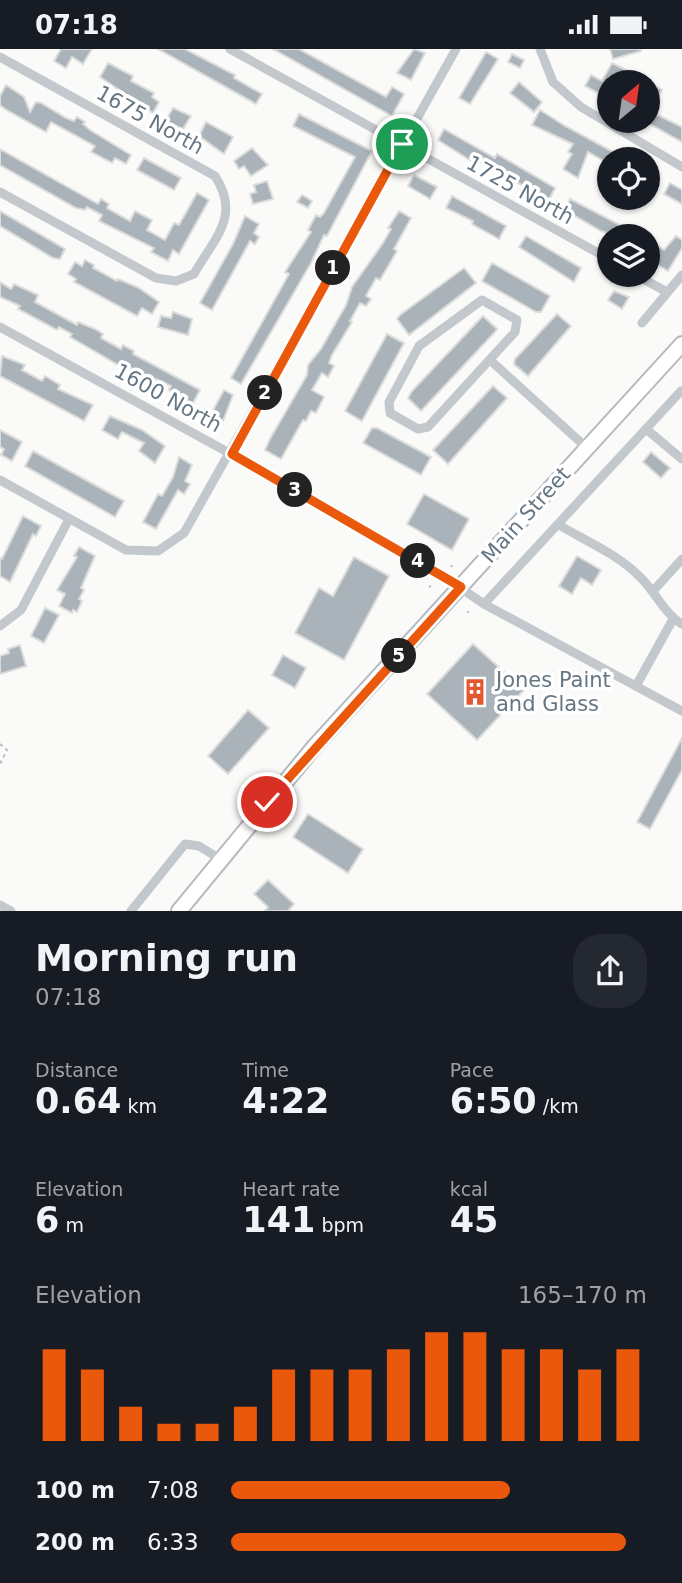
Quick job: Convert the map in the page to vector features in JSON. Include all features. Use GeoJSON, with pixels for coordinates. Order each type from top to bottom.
{"type":"FeatureCollection","features":[{"type":"Feature","properties":{"kind":"main road","name":"Main Street"},"geometry":{"type":"LineString","coordinates":[[179,911],[315,746],[682,344]]}},
{"type":"Feature","properties":{"kind":"street","name":"1725 North"},"geometry":{"type":"LineString","coordinates":[[230,49],[597,253]]}},
{"type":"Feature","properties":{"kind":"street"},"geometry":{"type":"LineString","coordinates":[[0,480],[126,549],[158,551],[184,533],[232,454],[456,49]]}},
{"type":"Feature","properties":{"kind":"street"},"geometry":{"type":"LineString","coordinates":[[540,49],[553,82],[580,107],[682,167]]}},
{"type":"Feature","properties":{"kind":"street","name":"1675 North"},"geometry":{"type":"LineString","coordinates":[[0,57],[215,176],[226,194],[229,211],[194,274],[176,281],[156,278],[0,192]]}},
{"type":"Feature","properties":{"kind":"street"},"geometry":{"type":"LineString","coordinates":[[642,323],[682,275]]}},
{"type":"Feature","properties":{"kind":"street"},"geometry":{"type":"LineString","coordinates":[[658,287],[667,292]]}},
{"type":"Feature","properties":{"kind":"street"},"geometry":{"type":"LineString","coordinates":[[482,300],[517,320],[515,332],[490,360],[428,427],[418,429],[390,413],[389,402],[419,346],[482,300]]}},
{"type":"Feature","properties":{"kind":"street","name":"1600 North"},"geometry":{"type":"LineString","coordinates":[[0,327],[232,454],[461,587],[484,604],[682,711]]}},
{"type":"Feature","properties":{"kind":"street"},"geometry":{"type":"LineString","coordinates":[[490,360],[586,449]]}},
{"type":"Feature","properties":{"kind":"street"},"geometry":{"type":"LineString","coordinates":[[484,604],[681,391]]}},
{"type":"Feature","properties":{"kind":"street"},"geometry":{"type":"LineString","coordinates":[[646,429],[682,459]]}},
{"type":"Feature","properties":{"kind":"street"},"geometry":{"type":"LineString","coordinates":[[0,626],[20,610],[69,519]]}},
{"type":"Feature","properties":{"kind":"street"},"geometry":{"type":"LineString","coordinates":[[559,525],[636,572],[678,621],[636,686]]}},
{"type":"Feature","properties":{"kind":"street"},"geometry":{"type":"LineString","coordinates":[[654,590],[682,559]]}},
{"type":"Feature","properties":{"kind":"street"},"geometry":{"type":"LineString","coordinates":[[131,911],[185,844],[199,846],[220,859]]}},
{"type":"Feature","properties":{"kind":"street"},"geometry":{"type":"LineString","coordinates":[[0,905],[11,911]]}},
{"type":"Feature","properties":{"kind":"path"},"geometry":{"type":"LineString","coordinates":[[0,744],[7,750],[0,764]]}},
{"type":"Feature","properties":{"kind":"building"},"geometry":{"type":"Polygon","coordinates":[[[61,49],[92,49],[83,64],[72,57],[66,68],[54,61],[61,49]]]}},
{"type":"Feature","properties":{"kind":"building"},"geometry":{"type":"Polygon","coordinates":[[[158,49],[185,49],[235,75],[234,78],[262,94],[256,104],[158,49]]]}},
{"type":"Feature","properties":{"kind":"building"},"geometry":{"type":"Polygon","coordinates":[[[273,49],[299,49],[386,97],[392,87],[404,94],[392,116],[273,49]]]}},
{"type":"Feature","properties":{"kind":"building"},"geometry":{"type":"Polygon","coordinates":[[[414,49],[425,53],[411,80],[397,73],[414,49]]]}},
{"type":"Feature","properties":{"kind":"building"},"geometry":{"type":"Polygon","coordinates":[[[610,49],[641,49],[641,51],[613,59],[610,49]]]}},
{"type":"Feature","properties":{"kind":"building"},"geometry":{"type":"Polygon","coordinates":[[[486,52],[498,59],[470,104],[459,98],[486,52]]]}},
{"type":"Feature","properties":{"kind":"building"},"geometry":{"type":"Polygon","coordinates":[[[512,54],[524,60],[520,68],[508,62],[512,54]]]}},
{"type":"Feature","properties":{"kind":"building"},"geometry":{"type":"Polygon","coordinates":[[[108,63],[133,76],[131,81],[154,93],[152,97],[159,102],[153,113],[100,77],[108,63]]]}},
{"type":"Feature","properties":{"kind":"building"},"geometry":{"type":"Polygon","coordinates":[[[612,63],[626,70],[608,70],[612,63]]]}},
{"type":"Feature","properties":{"kind":"building"},"geometry":{"type":"Polygon","coordinates":[[[591,75],[597,78],[597,92],[585,86],[591,75]]]}},
{"type":"Feature","properties":{"kind":"building"},"geometry":{"type":"Polygon","coordinates":[[[519,82],[542,102],[534,112],[510,93],[519,82]]]}},
{"type":"Feature","properties":{"kind":"building"},"geometry":{"type":"Polygon","coordinates":[[[6,85],[24,97],[30,112],[36,102],[66,118],[74,121],[77,117],[85,122],[83,124],[90,130],[131,155],[126,164],[115,158],[112,163],[91,152],[95,146],[51,122],[46,132],[5,109],[0,105],[0,96],[6,85]]]}},
{"type":"Feature","properties":{"kind":"building"},"geometry":{"type":"Polygon","coordinates":[[[173,108],[191,116],[183,129],[165,122],[173,108]]]}},
{"type":"Feature","properties":{"kind":"building"},"geometry":{"type":"Polygon","coordinates":[[[540,110],[604,147],[597,147],[597,157],[588,152],[578,178],[563,169],[572,154],[568,152],[573,144],[532,125],[540,110]]]}},
{"type":"Feature","properties":{"kind":"building"},"geometry":{"type":"Polygon","coordinates":[[[299,114],[372,151],[327,236],[324,235],[311,263],[241,384],[231,378],[289,274],[285,272],[311,232],[308,230],[316,215],[320,217],[324,213],[355,157],[293,126],[299,114]]]}},
{"type":"Feature","properties":{"kind":"building"},"geometry":{"type":"Polygon","coordinates":[[[660,116],[682,127],[682,142],[660,130],[660,116]]]}},
{"type":"Feature","properties":{"kind":"building"},"geometry":{"type":"Polygon","coordinates":[[[206,122],[233,137],[224,154],[199,136],[206,122]]]}},
{"type":"Feature","properties":{"kind":"building"},"geometry":{"type":"Polygon","coordinates":[[[444,129],[495,158],[497,154],[555,188],[549,200],[478,161],[476,164],[438,140],[444,129]]]}},
{"type":"Feature","properties":{"kind":"building"},"geometry":{"type":"Polygon","coordinates":[[[252,148],[268,165],[251,176],[244,166],[239,169],[234,161],[252,148]]]}},
{"type":"Feature","properties":{"kind":"building"},"geometry":{"type":"Polygon","coordinates":[[[0,149],[98,204],[101,199],[109,204],[107,208],[130,221],[135,211],[152,220],[147,230],[165,240],[174,223],[179,225],[197,193],[209,200],[179,254],[173,250],[168,261],[151,252],[154,248],[99,221],[102,215],[87,207],[85,210],[76,208],[0,165],[0,149]]]}},
{"type":"Feature","properties":{"kind":"building"},"geometry":{"type":"Polygon","coordinates":[[[144,158],[181,178],[174,190],[137,170],[144,158]]]}},
{"type":"Feature","properties":{"kind":"building"},"geometry":{"type":"Polygon","coordinates":[[[414,175],[437,187],[430,199],[408,186],[414,175]]]}},
{"type":"Feature","properties":{"kind":"building"},"geometry":{"type":"Polygon","coordinates":[[[267,181],[273,199],[253,204],[250,194],[256,192],[254,185],[267,181]]]}},
{"type":"Feature","properties":{"kind":"building"},"geometry":{"type":"Polygon","coordinates":[[[670,183],[682,190],[682,204],[664,194],[670,183]]]}},
{"type":"Feature","properties":{"kind":"building"},"geometry":{"type":"Polygon","coordinates":[[[302,195],[312,201],[308,208],[297,202],[302,195]]]}},
{"type":"Feature","properties":{"kind":"building"},"geometry":{"type":"Polygon","coordinates":[[[452,196],[506,226],[499,239],[472,224],[473,221],[446,208],[452,196]]]}},
{"type":"Feature","properties":{"kind":"building"},"geometry":{"type":"Polygon","coordinates":[[[570,199],[618,224],[597,224],[597,229],[565,210],[570,199]]]}},
{"type":"Feature","properties":{"kind":"building"},"geometry":{"type":"Polygon","coordinates":[[[0,211],[65,249],[60,259],[53,258],[0,226],[0,211]]]}},
{"type":"Feature","properties":{"kind":"building"},"geometry":{"type":"Polygon","coordinates":[[[399,211],[411,218],[394,249],[397,251],[380,280],[376,278],[366,296],[371,299],[366,306],[360,303],[350,321],[352,322],[332,355],[329,363],[334,366],[328,377],[322,373],[312,390],[324,397],[316,413],[311,411],[306,421],[303,420],[281,459],[265,450],[270,439],[307,375],[308,365],[321,349],[346,305],[352,287],[383,243],[391,229],[388,228],[399,211]]]}},
{"type":"Feature","properties":{"kind":"building"},"geometry":{"type":"Polygon","coordinates":[[[245,216],[259,224],[254,233],[259,237],[255,244],[250,241],[212,310],[200,303],[233,244],[245,216]]]}},
{"type":"Feature","properties":{"kind":"building"},"geometry":{"type":"Polygon","coordinates":[[[526,236],[581,268],[574,282],[519,247],[526,236]]]}},
{"type":"Feature","properties":{"kind":"building"},"geometry":{"type":"Polygon","coordinates":[[[676,236],[682,240],[682,248],[668,271],[660,266],[660,248],[664,250],[676,236]]]}},
{"type":"Feature","properties":{"kind":"building"},"geometry":{"type":"Polygon","coordinates":[[[85,260],[94,265],[93,268],[117,281],[118,279],[139,288],[159,302],[152,314],[142,308],[137,316],[74,282],[76,279],[68,274],[75,262],[82,266],[85,260]]]}},
{"type":"Feature","properties":{"kind":"building"},"geometry":{"type":"Polygon","coordinates":[[[492,263],[550,296],[541,312],[536,312],[482,281],[492,263]]]}},
{"type":"Feature","properties":{"kind":"building"},"geometry":{"type":"Polygon","coordinates":[[[464,268],[476,283],[409,335],[397,319],[400,315],[464,268]]]}},
{"type":"Feature","properties":{"kind":"building"},"geometry":{"type":"Polygon","coordinates":[[[0,282],[11,289],[14,284],[38,295],[35,302],[77,325],[78,322],[95,329],[103,334],[101,338],[121,349],[123,345],[134,351],[133,354],[200,390],[192,405],[169,390],[171,386],[156,379],[154,383],[122,362],[120,366],[70,337],[72,334],[59,327],[57,330],[18,309],[20,306],[0,297],[0,282]]]}},
{"type":"Feature","properties":{"kind":"building"},"geometry":{"type":"Polygon","coordinates":[[[614,291],[629,297],[622,309],[608,300],[614,291]]]}},
{"type":"Feature","properties":{"kind":"building"},"geometry":{"type":"Polygon","coordinates":[[[173,312],[192,319],[188,335],[158,327],[161,316],[171,318],[173,312]]]}},
{"type":"Feature","properties":{"kind":"building"},"geometry":{"type":"Polygon","coordinates":[[[557,314],[571,326],[528,376],[514,364],[515,359],[557,314]]]}},
{"type":"Feature","properties":{"kind":"building"},"geometry":{"type":"Polygon","coordinates":[[[483,316],[497,329],[421,411],[408,398],[412,391],[483,316]]]}},
{"type":"Feature","properties":{"kind":"building"},"geometry":{"type":"Polygon","coordinates":[[[387,334],[404,343],[362,421],[345,411],[387,334]]]}},
{"type":"Feature","properties":{"kind":"building"},"geometry":{"type":"Polygon","coordinates":[[[2,356],[25,365],[22,370],[42,381],[45,376],[60,385],[58,389],[93,405],[84,421],[0,376],[2,356]]]}},
{"type":"Feature","properties":{"kind":"building"},"geometry":{"type":"Polygon","coordinates":[[[493,386],[507,398],[448,464],[433,450],[493,386]]]}},
{"type":"Feature","properties":{"kind":"building"},"geometry":{"type":"Polygon","coordinates":[[[224,390],[233,395],[223,421],[210,416],[224,390]]]}},
{"type":"Feature","properties":{"kind":"building"},"geometry":{"type":"Polygon","coordinates":[[[110,416],[142,430],[165,446],[155,463],[139,451],[144,443],[122,432],[118,439],[102,430],[110,416]]]}},
{"type":"Feature","properties":{"kind":"building"},"geometry":{"type":"Polygon","coordinates":[[[372,428],[377,428],[431,457],[421,475],[363,443],[372,428]]]}},
{"type":"Feature","properties":{"kind":"building"},"geometry":{"type":"Polygon","coordinates":[[[0,430],[22,442],[12,461],[1,455],[4,449],[0,447],[0,430]]]}},
{"type":"Feature","properties":{"kind":"building"},"geometry":{"type":"Polygon","coordinates":[[[33,451],[124,501],[115,517],[25,466],[33,451]]]}},
{"type":"Feature","properties":{"kind":"building"},"geometry":{"type":"Polygon","coordinates":[[[651,452],[670,468],[661,478],[643,462],[651,452]]]}},
{"type":"Feature","properties":{"kind":"building"},"geometry":{"type":"Polygon","coordinates":[[[179,457],[192,465],[185,481],[190,484],[184,494],[178,490],[156,529],[143,522],[158,494],[162,496],[173,477],[179,457]]]}},
{"type":"Feature","properties":{"kind":"building"},"geometry":{"type":"Polygon","coordinates":[[[424,494],[469,519],[452,550],[407,524],[424,494]]]}},
{"type":"Feature","properties":{"kind":"building"},"geometry":{"type":"Polygon","coordinates":[[[23,516],[41,526],[36,536],[33,534],[10,582],[0,576],[0,558],[2,559],[23,516]]]}},
{"type":"Feature","properties":{"kind":"building"},"geometry":{"type":"Polygon","coordinates":[[[79,547],[95,556],[81,588],[84,590],[79,599],[82,601],[77,612],[73,610],[72,613],[59,606],[65,594],[57,590],[77,557],[74,556],[79,547]]]}},
{"type":"Feature","properties":{"kind":"building"},"geometry":{"type":"Polygon","coordinates":[[[577,556],[601,570],[592,585],[581,578],[572,594],[559,586],[577,556]]]}},
{"type":"Feature","properties":{"kind":"building"},"geometry":{"type":"Polygon","coordinates":[[[354,557],[389,576],[344,660],[295,633],[319,588],[333,596],[354,557]]]}},
{"type":"Feature","properties":{"kind":"building"},"geometry":{"type":"Polygon","coordinates":[[[45,608],[59,615],[44,643],[31,636],[45,608]]]}},
{"type":"Feature","properties":{"kind":"building","name":"Jones Paint and Glass"},"geometry":{"type":"Polygon","coordinates":[[[473,644],[524,690],[477,740],[427,694],[473,644]]]}},
{"type":"Feature","properties":{"kind":"building"},"geometry":{"type":"Polygon","coordinates":[[[20,645],[26,666],[0,674],[0,656],[9,653],[8,649],[20,645]]]}},
{"type":"Feature","properties":{"kind":"building"},"geometry":{"type":"Polygon","coordinates":[[[283,655],[306,668],[295,688],[272,675],[283,655]]]}},
{"type":"Feature","properties":{"kind":"building"},"geometry":{"type":"Polygon","coordinates":[[[248,710],[269,728],[228,774],[208,756],[248,710]]]}},
{"type":"Feature","properties":{"kind":"building"},"geometry":{"type":"Polygon","coordinates":[[[682,738],[682,770],[650,829],[637,822],[682,738]]]}},
{"type":"Feature","properties":{"kind":"building"},"geometry":{"type":"Polygon","coordinates":[[[308,814],[363,849],[348,873],[293,837],[308,814]]]}},
{"type":"Feature","properties":{"kind":"building"},"geometry":{"type":"Polygon","coordinates":[[[268,880],[294,904],[288,911],[265,911],[268,907],[254,894],[268,880]]]}},
{"type":"Feature","properties":{"kind":"place","name":"Jones Paint and Glass"},"geometry":{"type":"Point","coordinates":[475,692]}},
{"type":"Feature","properties":{"kind":"route"},"geometry":{"type":"LineString","coordinates":[[267,802],[461,587],[232,454],[402,144]]}}]}
